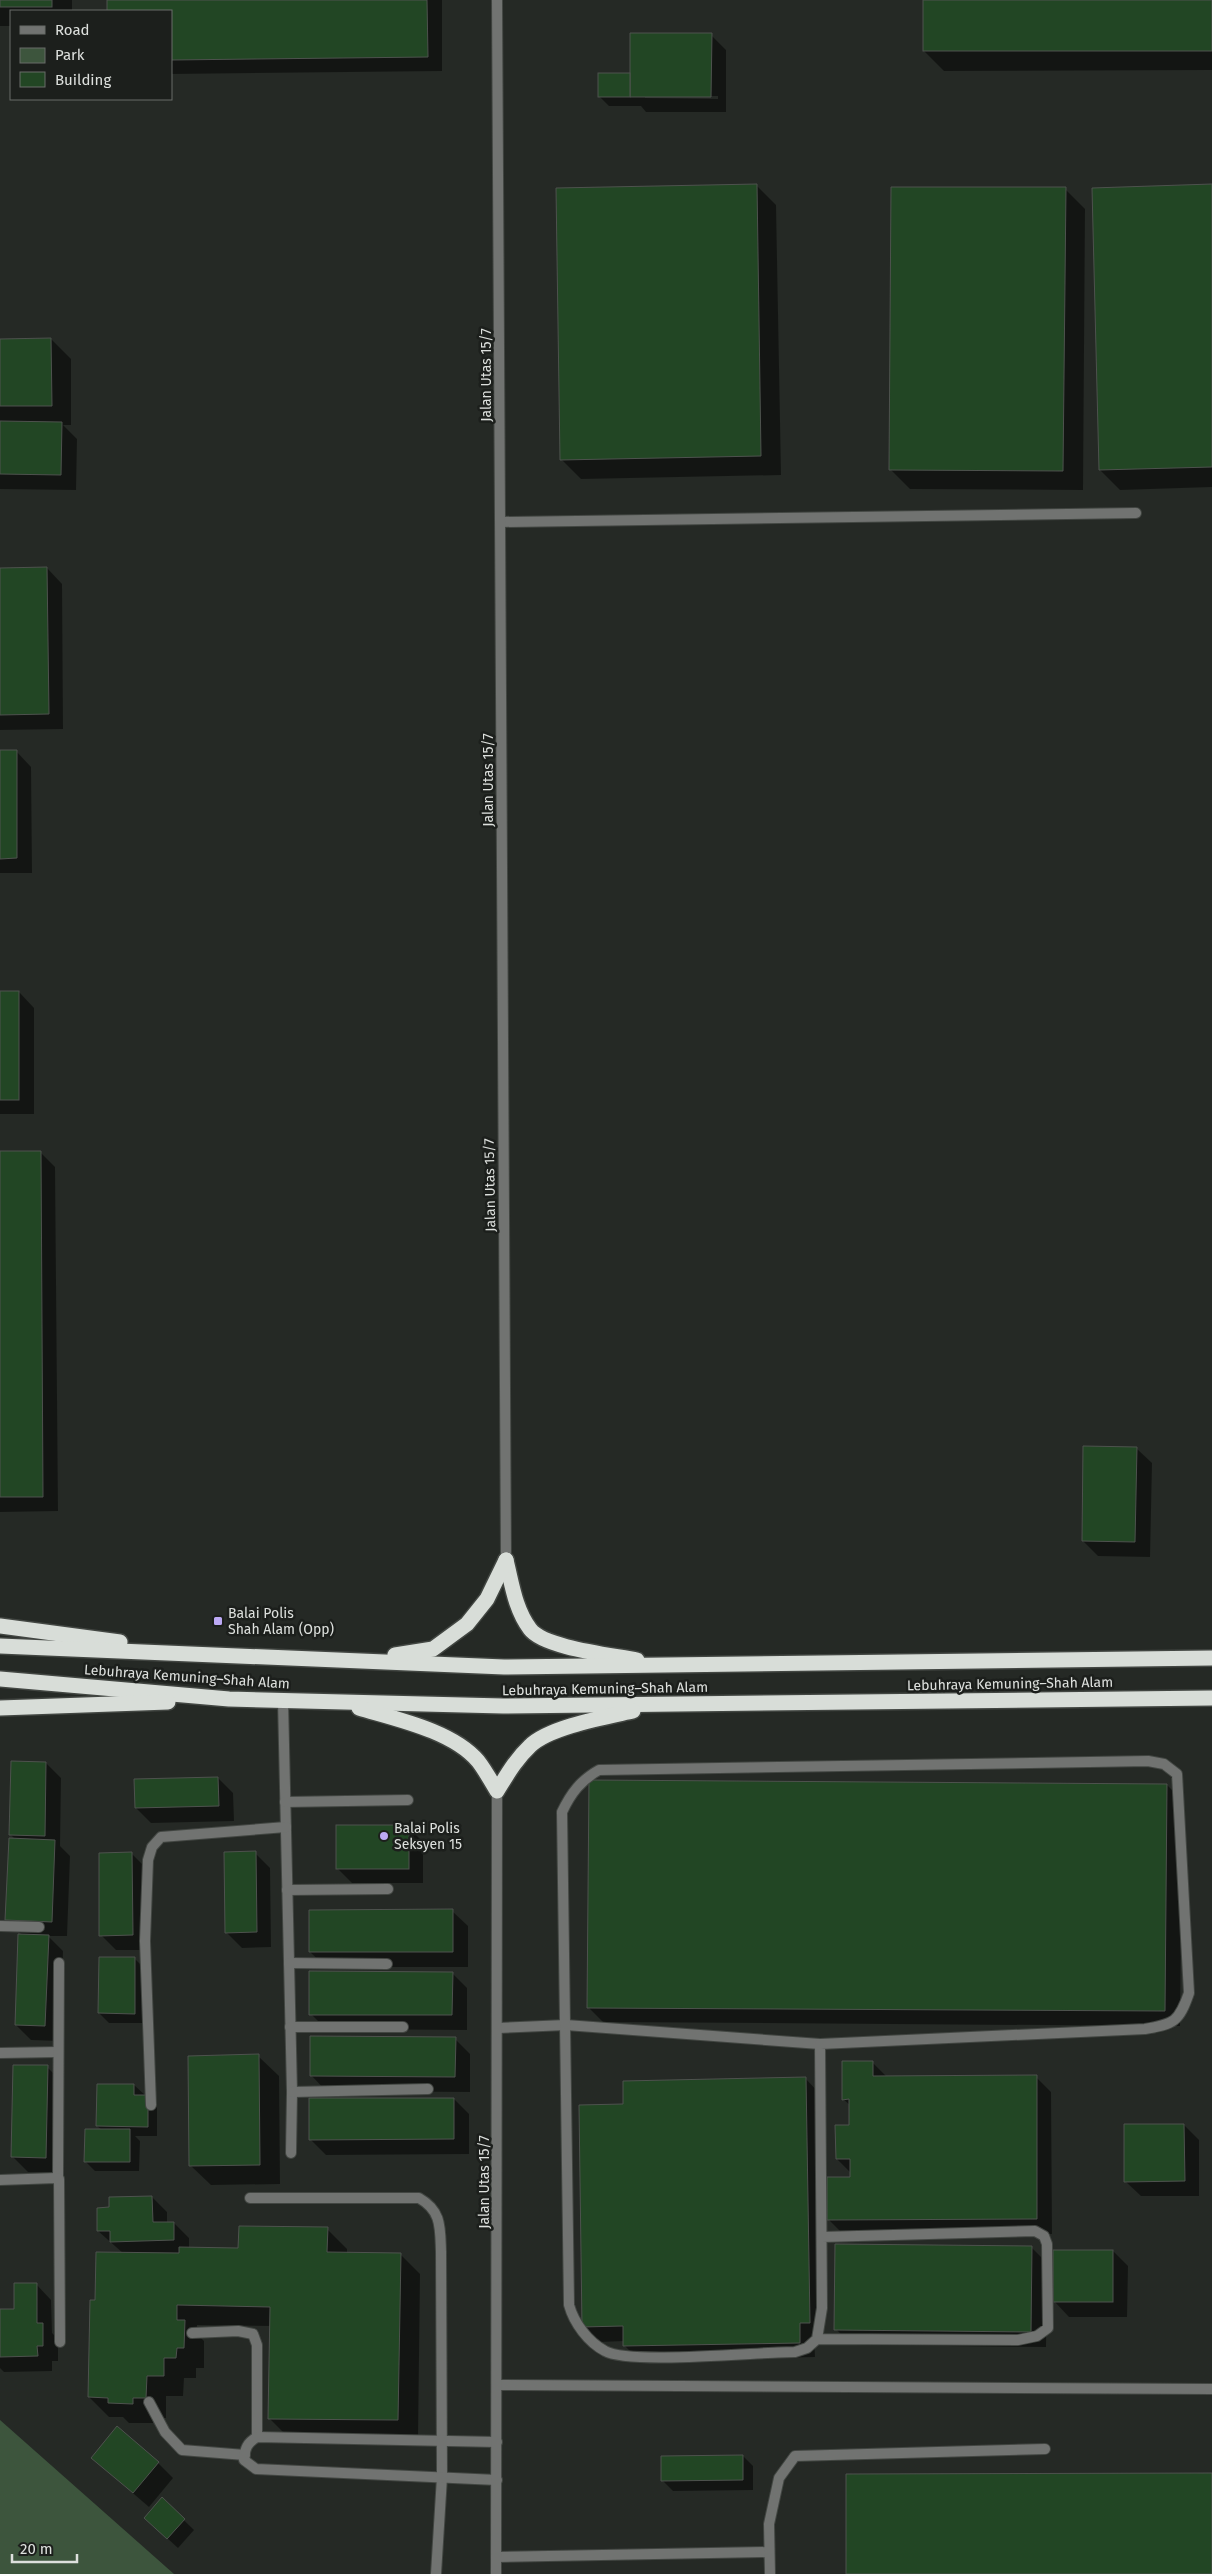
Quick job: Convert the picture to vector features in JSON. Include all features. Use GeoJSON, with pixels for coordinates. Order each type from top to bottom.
{"type":"FeatureCollection","features":[{"type":"Feature","properties":{"kind":"highway"},"geometry":{"type":"LineString","coordinates":[[362,1659],[434,1649],[467,1624],[487,1599],[506,1560]]}},
{"type":"Feature","properties":{"kind":"highway"},"geometry":{"type":"LineString","coordinates":[[506,1560],[516,1603],[531,1631],[562,1646],[672,1666]]}},
{"type":"Feature","properties":{"kind":"highway"},"geometry":{"type":"LineString","coordinates":[[0,1626],[208,1654]]}},
{"type":"Feature","properties":{"kind":"highway","name":"Lebuhraya Kemuning–Shah Alam"},"geometry":{"type":"LineString","coordinates":[[0,1646],[362,1659],[504,1667],[1212,1658]]}},
{"type":"Feature","properties":{"kind":"highway","name":"Lebuhraya Kemuning–Shah Alam"},"geometry":{"type":"LineString","coordinates":[[0,1679],[229,1699],[503,1706],[1212,1698]]}},
{"type":"Feature","properties":{"kind":"highway"},"geometry":{"type":"LineString","coordinates":[[0,1708],[229,1699]]}},
{"type":"Feature","properties":{"kind":"highway"},"geometry":{"type":"LineString","coordinates":[[338,1702],[406,1722],[454,1741],[477,1760],[497,1791],[512,1766],[531,1745],[567,1727],[658,1704]]}},
{"type":"Feature","properties":{"kind":"street","name":"Jalan Utas 15/7"},"geometry":{"type":"LineString","coordinates":[[497,0],[506,1560]]}},
{"type":"Feature","properties":{"kind":"street"},"geometry":{"type":"LineString","coordinates":[[501,522],[1136,512]]}},
{"type":"Feature","properties":{"kind":"street"},"geometry":{"type":"LineString","coordinates":[[283,1701],[292,2092],[291,2153]]}},
{"type":"Feature","properties":{"kind":"street"},"geometry":{"type":"LineString","coordinates":[[498,2028],[566,2025],[820,2044],[1145,2028],[1167,2025],[1182,2013],[1188,1993],[1177,1774],[1164,1764],[1148,1762],[599,1770],[584,1778],[562,1812],[566,2025],[569,2305],[573,2320],[606,2352],[639,2358],[795,2352],[807,2348],[817,2339],[822,2308],[820,2044]]}},
{"type":"Feature","properties":{"kind":"street","name":"Jalan Utas 15/7"},"geometry":{"type":"LineString","coordinates":[[496,2574],[498,2385],[497,1791]]}},
{"type":"Feature","properties":{"kind":"street"},"geometry":{"type":"LineString","coordinates":[[285,1802],[408,1800]]}},
{"type":"Feature","properties":{"kind":"street"},"geometry":{"type":"LineString","coordinates":[[151,2105],[145,1941],[148,1860],[152,1847],[161,1837],[286,1827]]}},
{"type":"Feature","properties":{"kind":"street"},"geometry":{"type":"LineString","coordinates":[[287,1890],[388,1889]]}},
{"type":"Feature","properties":{"kind":"street"},"geometry":{"type":"LineString","coordinates":[[0,1926],[39,1927]]}},
{"type":"Feature","properties":{"kind":"street"},"geometry":{"type":"LineString","coordinates":[[289,1962],[387,1964]]}},
{"type":"Feature","properties":{"kind":"street"},"geometry":{"type":"LineString","coordinates":[[59,1963],[58,2178],[60,2342]]}},
{"type":"Feature","properties":{"kind":"street"},"geometry":{"type":"LineString","coordinates":[[290,2027],[403,2027]]}},
{"type":"Feature","properties":{"kind":"street"},"geometry":{"type":"LineString","coordinates":[[0,2053],[58,2052]]}},
{"type":"Feature","properties":{"kind":"street"},"geometry":{"type":"LineString","coordinates":[[292,2092],[428,2089]]}},
{"type":"Feature","properties":{"kind":"street"},"geometry":{"type":"LineString","coordinates":[[0,2180],[58,2178]]}},
{"type":"Feature","properties":{"kind":"street"},"geometry":{"type":"LineString","coordinates":[[250,2198],[419,2198],[432,2205],[439,2222],[441,2252],[442,2477],[436,2574]]}},
{"type":"Feature","properties":{"kind":"street"},"geometry":{"type":"LineString","coordinates":[[817,2339],[1018,2340],[1037,2336],[1048,2328],[1047,2244],[1044,2236],[1035,2231],[822,2237]]}},
{"type":"Feature","properties":{"kind":"street"},"geometry":{"type":"LineString","coordinates":[[192,2333],[238,2331],[253,2334],[257,2345],[257,2437]]}},
{"type":"Feature","properties":{"kind":"street"},"geometry":{"type":"LineString","coordinates":[[498,2385],[1212,2388]]}},
{"type":"Feature","properties":{"kind":"street"},"geometry":{"type":"LineString","coordinates":[[150,2402],[165,2432],[182,2450],[245,2455]]}},
{"type":"Feature","properties":{"kind":"street"},"geometry":{"type":"LineString","coordinates":[[497,2442],[257,2437],[249,2442],[244,2460],[256,2469],[497,2480]]}},
{"type":"Feature","properties":{"kind":"street"},"geometry":{"type":"LineString","coordinates":[[770,2574],[769,2524],[779,2478],[795,2456],[1045,2449]]}},
{"type":"Feature","properties":{"kind":"street"},"geometry":{"type":"LineString","coordinates":[[496,2557],[769,2552]]}},
{"type":"Feature","properties":{"kind":"green space"},"geometry":{"type":"Polygon","coordinates":[[[0,2420],[174,2574],[0,2574],[0,2420]]]}},
{"type":"Feature","properties":{"kind":"building"},"geometry":{"type":"Polygon","coordinates":[[[0,0],[52,0],[52,7],[0,7],[0,0]]]}},
{"type":"Feature","properties":{"kind":"building"},"geometry":{"type":"Polygon","coordinates":[[[107,0],[427,0],[428,57],[172,60],[172,10],[107,10],[107,0]]]}},
{"type":"Feature","properties":{"kind":"building"},"geometry":{"type":"Polygon","coordinates":[[[923,0],[1212,0],[1212,51],[923,51],[923,0]]]}},
{"type":"Feature","properties":{"kind":"building"},"geometry":{"type":"Polygon","coordinates":[[[630,33],[712,33],[711,97],[630,97],[630,33]]]}},
{"type":"Feature","properties":{"kind":"building"},"geometry":{"type":"Polygon","coordinates":[[[598,73],[630,73],[630,97],[598,97],[598,73]]]}},
{"type":"Feature","properties":{"kind":"building"},"geometry":{"type":"Polygon","coordinates":[[[757,184],[761,456],[560,460],[556,188],[757,184]]]}},
{"type":"Feature","properties":{"kind":"building"},"geometry":{"type":"Polygon","coordinates":[[[1212,184],[1212,467],[1099,470],[1092,188],[1212,184]]]}},
{"type":"Feature","properties":{"kind":"building"},"geometry":{"type":"Polygon","coordinates":[[[891,187],[1066,187],[1063,471],[889,470],[891,187]]]}},
{"type":"Feature","properties":{"kind":"building"},"geometry":{"type":"Polygon","coordinates":[[[51,338],[52,406],[0,406],[0,339],[51,338]]]}},
{"type":"Feature","properties":{"kind":"building"},"geometry":{"type":"Polygon","coordinates":[[[0,421],[62,422],[61,475],[0,474],[0,421]]]}},
{"type":"Feature","properties":{"kind":"building"},"geometry":{"type":"Polygon","coordinates":[[[47,567],[49,714],[0,715],[0,568],[47,567]]]}},
{"type":"Feature","properties":{"kind":"building"},"geometry":{"type":"Polygon","coordinates":[[[0,750],[17,750],[17,858],[0,859],[0,750]]]}},
{"type":"Feature","properties":{"kind":"building"},"geometry":{"type":"Polygon","coordinates":[[[0,991],[19,991],[19,1100],[0,1100],[0,991]]]}},
{"type":"Feature","properties":{"kind":"building"},"geometry":{"type":"Polygon","coordinates":[[[0,1151],[41,1151],[43,1497],[0,1497],[0,1151]]]}},
{"type":"Feature","properties":{"kind":"building"},"geometry":{"type":"Polygon","coordinates":[[[1083,1446],[1137,1447],[1135,1542],[1082,1541],[1083,1446]]]}},
{"type":"Feature","properties":{"kind":"building"},"geometry":{"type":"Polygon","coordinates":[[[11,1761],[46,1762],[45,1836],[9,1835],[11,1761]]]}},
{"type":"Feature","properties":{"kind":"building"},"geometry":{"type":"Polygon","coordinates":[[[218,1777],[219,1806],[135,1808],[134,1779],[218,1777]]]}},
{"type":"Feature","properties":{"kind":"building"},"geometry":{"type":"Polygon","coordinates":[[[589,1780],[1167,1784],[1165,2011],[587,2008],[589,1780]]]}},
{"type":"Feature","properties":{"kind":"building"},"geometry":{"type":"Polygon","coordinates":[[[336,1825],[409,1825],[409,1869],[336,1869],[336,1825]]]}},
{"type":"Feature","properties":{"kind":"building"},"geometry":{"type":"Polygon","coordinates":[[[9,1838],[55,1840],[52,1922],[5,1920],[9,1838]]]}},
{"type":"Feature","properties":{"kind":"building"},"geometry":{"type":"Polygon","coordinates":[[[256,1851],[257,1932],[225,1933],[224,1852],[256,1851]]]}},
{"type":"Feature","properties":{"kind":"building"},"geometry":{"type":"Polygon","coordinates":[[[132,1852],[133,1935],[99,1936],[99,1853],[132,1852]]]}},
{"type":"Feature","properties":{"kind":"building"},"geometry":{"type":"Polygon","coordinates":[[[453,1909],[453,1952],[309,1952],[309,1910],[453,1909]]]}},
{"type":"Feature","properties":{"kind":"building"},"geometry":{"type":"Polygon","coordinates":[[[18,1934],[49,1935],[45,2026],[15,2025],[18,1934]]]}},
{"type":"Feature","properties":{"kind":"building"},"geometry":{"type":"Polygon","coordinates":[[[99,1957],[135,1957],[135,2014],[98,2013],[99,1957]]]}},
{"type":"Feature","properties":{"kind":"building"},"geometry":{"type":"Polygon","coordinates":[[[309,1971],[453,1972],[452,2015],[309,2015],[309,1971]]]}},
{"type":"Feature","properties":{"kind":"building"},"geometry":{"type":"Polygon","coordinates":[[[310,2036],[456,2037],[455,2077],[310,2076],[310,2036]]]}},
{"type":"Feature","properties":{"kind":"building"},"geometry":{"type":"Polygon","coordinates":[[[259,2054],[260,2165],[189,2166],[188,2056],[259,2054]]]}},
{"type":"Feature","properties":{"kind":"building"},"geometry":{"type":"Polygon","coordinates":[[[842,2061],[873,2061],[873,2076],[1037,2075],[1037,2219],[827,2220],[827,2177],[850,2177],[850,2159],[836,2159],[835,2125],[849,2125],[849,2099],[842,2100],[842,2061]]]}},
{"type":"Feature","properties":{"kind":"building"},"geometry":{"type":"Polygon","coordinates":[[[13,2065],[48,2065],[46,2158],[11,2157],[13,2065]]]}},
{"type":"Feature","properties":{"kind":"building"},"geometry":{"type":"Polygon","coordinates":[[[806,2077],[810,2323],[800,2323],[800,2343],[623,2346],[623,2326],[582,2327],[579,2105],[623,2104],[623,2081],[806,2077]]]}},
{"type":"Feature","properties":{"kind":"building"},"geometry":{"type":"Polygon","coordinates":[[[97,2084],[134,2084],[134,2095],[148,2095],[148,2127],[96,2126],[97,2084]]]}},
{"type":"Feature","properties":{"kind":"building"},"geometry":{"type":"Polygon","coordinates":[[[309,2098],[454,2098],[454,2139],[309,2140],[309,2098]]]}},
{"type":"Feature","properties":{"kind":"building"},"geometry":{"type":"Polygon","coordinates":[[[1124,2124],[1184,2124],[1185,2181],[1124,2182],[1124,2124]]]}},
{"type":"Feature","properties":{"kind":"building"},"geometry":{"type":"Polygon","coordinates":[[[85,2129],[130,2129],[130,2162],[84,2162],[85,2129]]]}},
{"type":"Feature","properties":{"kind":"building"},"geometry":{"type":"Polygon","coordinates":[[[152,2196],[153,2222],[174,2222],[174,2240],[110,2242],[110,2231],[97,2231],[97,2208],[109,2207],[109,2197],[152,2196]]]}},
{"type":"Feature","properties":{"kind":"building"},"geometry":{"type":"Polygon","coordinates":[[[239,2226],[328,2227],[327,2252],[401,2253],[398,2420],[268,2419],[270,2307],[177,2305],[177,2320],[185,2320],[184,2348],[177,2348],[176,2358],[164,2358],[164,2376],[147,2376],[146,2398],[133,2398],[133,2404],[108,2403],[108,2398],[88,2397],[90,2300],[95,2300],[96,2252],[179,2253],[179,2247],[238,2248],[239,2226]]]}},
{"type":"Feature","properties":{"kind":"building"},"geometry":{"type":"Polygon","coordinates":[[[835,2244],[1032,2246],[1031,2332],[834,2330],[835,2244]]]}},
{"type":"Feature","properties":{"kind":"building"},"geometry":{"type":"Polygon","coordinates":[[[1053,2250],[1113,2250],[1113,2302],[1053,2302],[1053,2250]]]}},
{"type":"Feature","properties":{"kind":"building"},"geometry":{"type":"Polygon","coordinates":[[[14,2283],[37,2283],[37,2323],[43,2323],[43,2346],[37,2346],[38,2356],[0,2357],[0,2309],[14,2309],[14,2283]]]}},
{"type":"Feature","properties":{"kind":"building"},"geometry":{"type":"Polygon","coordinates":[[[117,2426],[159,2462],[133,2493],[91,2458],[117,2426]]]}},
{"type":"Feature","properties":{"kind":"building"},"geometry":{"type":"Polygon","coordinates":[[[743,2455],[743,2480],[661,2481],[661,2456],[743,2455]]]}},
{"type":"Feature","properties":{"kind":"building"},"geometry":{"type":"Polygon","coordinates":[[[1212,2473],[1212,2574],[846,2574],[846,2474],[1212,2473]]]}},
{"type":"Feature","properties":{"kind":"building"},"geometry":{"type":"Polygon","coordinates":[[[162,2497],[185,2519],[167,2539],[144,2518],[162,2497]]]}},
{"type":"Feature","properties":{"kind":"place","name":"Balai Polis Shah Alam (Opp)"},"geometry":{"type":"Point","coordinates":[218,1621]}},
{"type":"Feature","properties":{"kind":"place","name":"Balai Polis Seksyen 15"},"geometry":{"type":"Point","coordinates":[384,1836]}}]}
